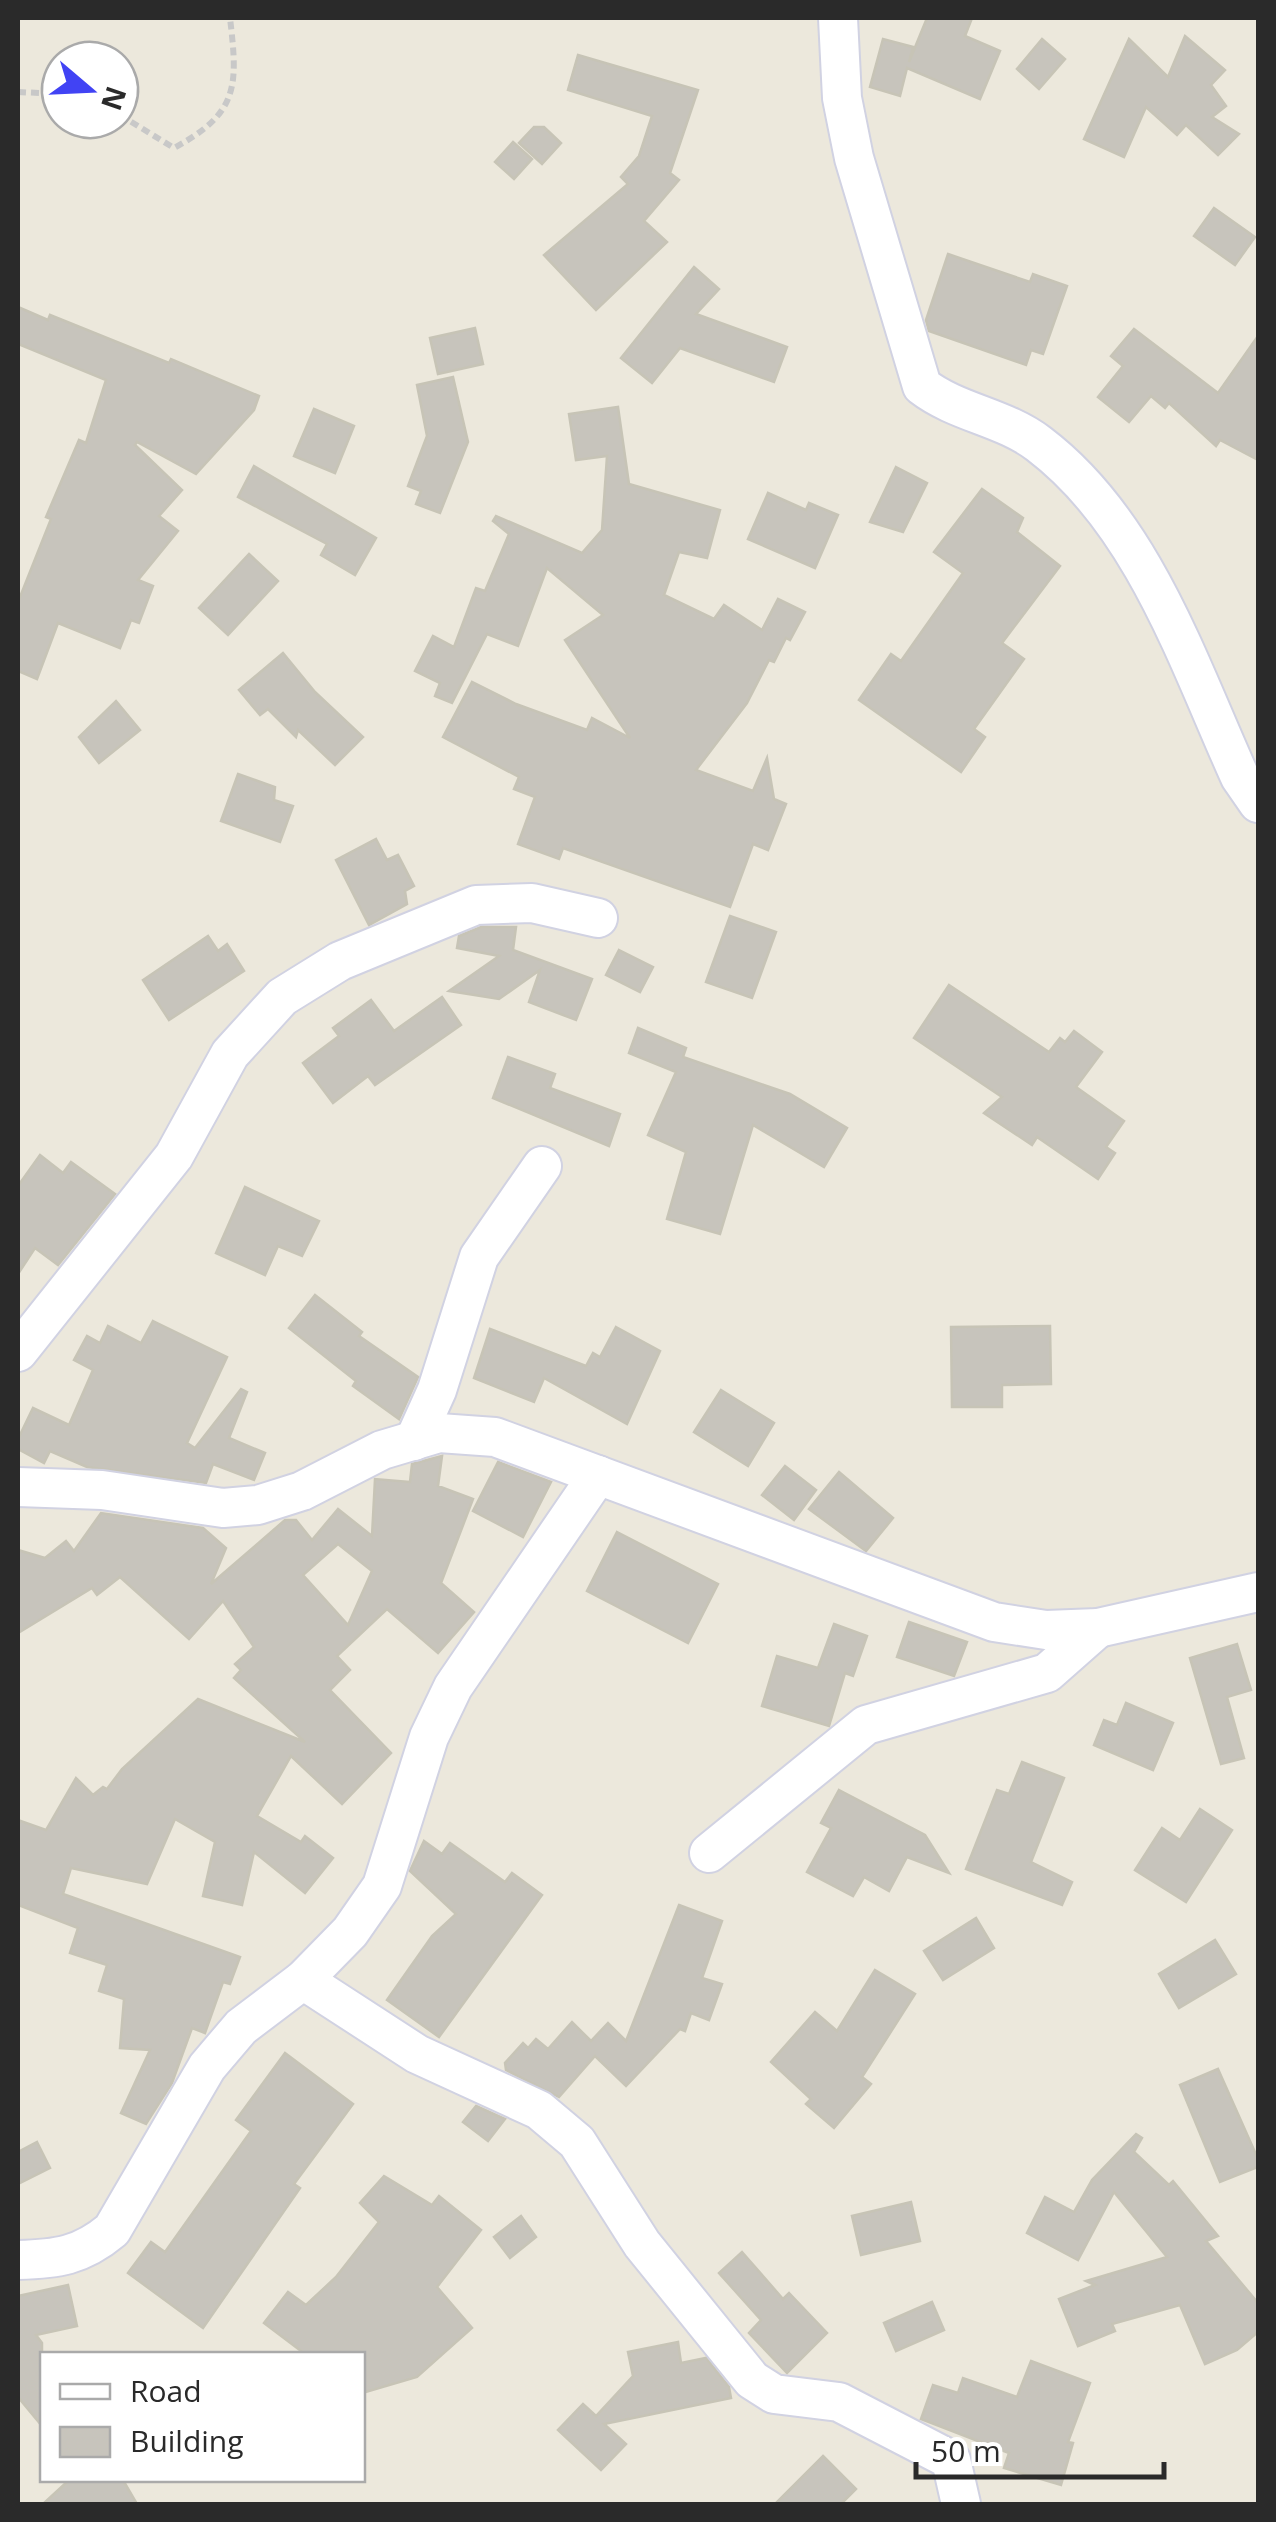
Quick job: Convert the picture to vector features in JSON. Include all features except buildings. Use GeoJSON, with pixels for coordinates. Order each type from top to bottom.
{"type":"FeatureCollection","features":[{"type":"Feature","properties":{"kind":"street"},"geometry":{"type":"LineString","coordinates":[[838,18],[842,98],[854,158],[922,386],[938,399],[1037,442],[1117,528],[1155,590],[1240,777],[1258,803]]}},
{"type":"Feature","properties":{"kind":"street"},"geometry":{"type":"LineString","coordinates":[[18,1352],[174,1156],[230,1054],[282,998],[340,961],[476,905],[532,903],[598,918]]}},
{"type":"Feature","properties":{"kind":"street"},"geometry":{"type":"LineString","coordinates":[[414,1440],[437,1390],[479,1257],[542,1166]]}},
{"type":"Feature","properties":{"kind":"street"},"geometry":{"type":"LineString","coordinates":[[18,1487],[102,1490],[224,1508],[258,1505],[302,1491],[382,1450],[414,1440],[440,1433],[495,1437],[994,1622],[1046,1630],[1098,1628],[1258,1592]]}},
{"type":"Feature","properties":{"kind":"street"},"geometry":{"type":"LineString","coordinates":[[18,2260],[62,2259],[88,2250],[112,2230],[207,2067],[241,2027],[303,1980],[350,1932],[382,1886],[428,1737],[453,1688],[598,1475]]}},
{"type":"Feature","properties":{"kind":"street"},"geometry":{"type":"LineString","coordinates":[[709,1853],[866,1725],[1047,1674],[1098,1628]]}},
{"type":"Feature","properties":{"kind":"street"},"geometry":{"type":"LineString","coordinates":[[303,1980],[417,2054],[540,2110],[576,2142],[642,2244],[752,2380],[774,2394],[839,2402],[951,2460],[961,2504]]}},
{"type":"Feature","properties":{"kind":"path"},"geometry":{"type":"LineString","coordinates":[[140,127],[174,148],[211,128],[237,77],[230,18]]}}]}
